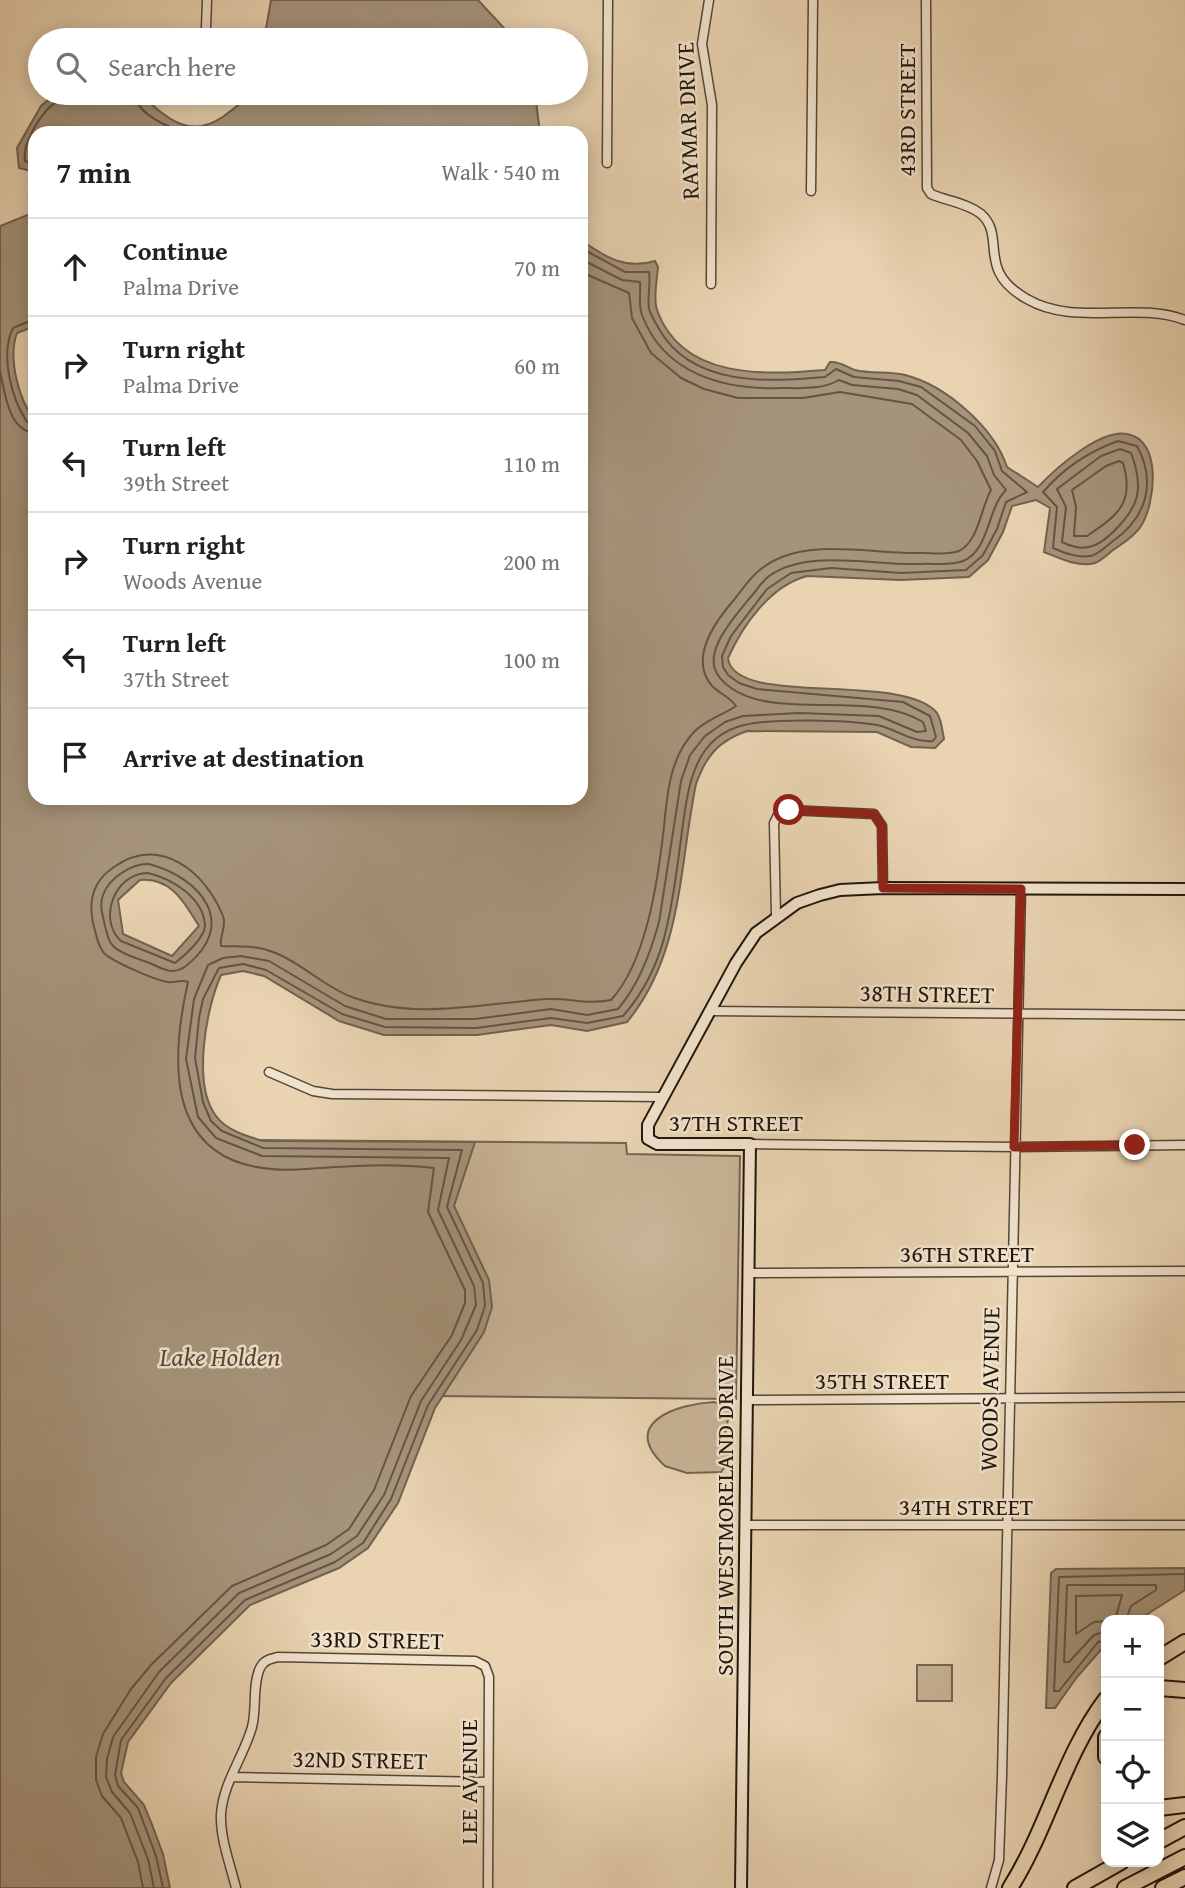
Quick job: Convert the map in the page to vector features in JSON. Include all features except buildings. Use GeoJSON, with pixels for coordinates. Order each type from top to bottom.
{"type":"FeatureCollection","features":[{"type":"Feature","properties":{"kind":"highway"},"geometry":{"type":"LineString","coordinates":[[1164,1655],[1185,1642]]}},
{"type":"Feature","properties":{"kind":"highway"},"geometry":{"type":"LineString","coordinates":[[1164,1688],[1185,1690]]}},
{"type":"Feature","properties":{"kind":"highway"},"geometry":{"type":"LineString","coordinates":[[1010,1888],[1039,1837],[1076,1745],[1101,1707]]}},
{"type":"Feature","properties":{"kind":"highway"},"geometry":{"type":"LineString","coordinates":[[1164,1807],[1185,1805]]}},
{"type":"Feature","properties":{"kind":"highway"},"geometry":{"type":"LineString","coordinates":[[1164,1839],[1185,1827]]}},
{"type":"Feature","properties":{"kind":"highway"},"geometry":{"type":"LineString","coordinates":[[1164,1840],[1185,1833]]}},
{"type":"Feature","properties":{"kind":"highway"},"geometry":{"type":"LineString","coordinates":[[1125,1888],[1185,1857]]}},
{"type":"Feature","properties":{"kind":"highway"},"geometry":{"type":"LineString","coordinates":[[1075,1888],[1112,1867]]}},
{"type":"Feature","properties":{"kind":"highway"},"geometry":{"type":"LineString","coordinates":[[1163,1888],[1185,1877]]}},
{"type":"Feature","properties":{"kind":"street"},"geometry":{"type":"LineString","coordinates":[[206,28],[207,0]]}},
{"type":"Feature","properties":{"kind":"street"},"geometry":{"type":"LineString","coordinates":[[607,163],[608,0]]}},
{"type":"Feature","properties":{"kind":"street","name":"RAYMAR DRIVE"},"geometry":{"type":"LineString","coordinates":[[709,0],[702,44],[712,106],[711,284]]}},
{"type":"Feature","properties":{"kind":"street"},"geometry":{"type":"LineString","coordinates":[[811,191],[813,0]]}},
{"type":"Feature","properties":{"kind":"street","name":"43RD STREET"},"geometry":{"type":"LineString","coordinates":[[926,0],[927,188],[931,194],[980,213],[989,223],[993,259],[1000,278],[1027,300],[1052,309],[1153,311],[1185,320]]}},
{"type":"Feature","properties":{"kind":"street"},"geometry":{"type":"LineString","coordinates":[[776,916],[774,824],[778,815],[789,810],[874,814],[882,826],[883,888]]}},
{"type":"Feature","properties":{"kind":"street"},"geometry":{"type":"LineString","coordinates":[[662,1097],[757,933],[776,916],[820,895],[839,890],[883,888],[1185,889]]}},
{"type":"Feature","properties":{"kind":"street","name":"WOODS AVENUE"},"geometry":{"type":"LineString","coordinates":[[991,1888],[999,1860],[1021,889]]}},
{"type":"Feature","properties":{"kind":"street","name":"38TH STREET"},"geometry":{"type":"LineString","coordinates":[[710,1011],[1185,1015]]}},
{"type":"Feature","properties":{"kind":"street","name":"37TH STREET"},"geometry":{"type":"LineString","coordinates":[[269,1072],[313,1091],[332,1094],[662,1097],[646,1129],[652,1142],[665,1145],[1014,1147],[1185,1144]]}},
{"type":"Feature","properties":{"kind":"street","name":"SOUTH WESTMORELAND DRIVE"},"geometry":{"type":"LineString","coordinates":[[741,1888],[750,1144]]}},
{"type":"Feature","properties":{"kind":"street","name":"36TH STREET"},"geometry":{"type":"LineString","coordinates":[[748,1273],[1185,1271]]}},
{"type":"Feature","properties":{"kind":"street","name":"35TH STREET"},"geometry":{"type":"LineString","coordinates":[[747,1400],[1011,1401],[1185,1398]]}},
{"type":"Feature","properties":{"kind":"street","name":"34TH STREET"},"geometry":{"type":"LineString","coordinates":[[747,1525],[1185,1525]]}},
{"type":"Feature","properties":{"kind":"street","name":"33RD STREET"},"geometry":{"type":"LineString","coordinates":[[232,1777],[253,1723],[260,1669],[266,1660],[278,1657],[475,1661],[485,1666],[489,1677]]}},
{"type":"Feature","properties":{"kind":"street","name":"LEE AVENUE"},"geometry":{"type":"LineString","coordinates":[[488,1888],[489,1677]]}},
{"type":"Feature","properties":{"kind":"street"},"geometry":{"type":"LineString","coordinates":[[232,1777],[225,1791],[221,1827],[236,1888]]}},
{"type":"Feature","properties":{"kind":"street","name":"32ND STREET"},"geometry":{"type":"LineString","coordinates":[[232,1777],[487,1782]]}},
{"type":"Feature","properties":{"kind":"shaded area"},"geometry":{"type":"Polygon","coordinates":[[[241,1140],[626,1143],[627,1154],[740,1156],[736,1399],[239,1394],[241,1140]]]}},
{"type":"Feature","properties":{"kind":"shaded area"},"geometry":{"type":"Polygon","coordinates":[[[714,1402],[727,1406],[730,1410],[724,1439],[730,1460],[721,1472],[687,1473],[665,1466],[652,1451],[648,1438],[650,1427],[670,1412],[714,1402]]]}},
{"type":"Feature","properties":{"kind":"shaded area"},"geometry":{"type":"Polygon","coordinates":[[[917,1665],[952,1665],[952,1701],[917,1701],[917,1665]]]}},
{"type":"Feature","properties":{"kind":"water"},"geometry":{"type":"Polygon","coordinates":[[[271,0],[478,0],[504,28],[266,28],[271,0]]]}},
{"type":"Feature","properties":{"kind":"water"},"geometry":{"type":"Polygon","coordinates":[[[152,105],[167,117],[188,126],[30,126],[41,106],[152,105]]]}},
{"type":"Feature","properties":{"kind":"water"},"geometry":{"type":"Polygon","coordinates":[[[238,105],[536,105],[539,126],[199,126],[224,116],[238,105]]]}},
{"type":"Feature","properties":{"kind":"water"},"geometry":{"type":"Polygon","coordinates":[[[28,129],[28,170],[19,168],[17,148],[28,129]]]}},
{"type":"Feature","properties":{"kind":"water","name":"Lake Holden"},"geometry":{"type":"Polygon","coordinates":[[[28,215],[28,329],[17,333],[14,366],[19,390],[28,410],[28,805],[588,805],[588,245],[625,263],[655,261],[658,267],[655,295],[657,310],[669,333],[685,350],[705,361],[752,372],[777,373],[825,370],[830,362],[834,362],[855,370],[899,374],[920,380],[966,410],[991,437],[1007,467],[1038,487],[1079,452],[1104,438],[1127,434],[1139,439],[1151,460],[1153,474],[1146,516],[1128,540],[1095,563],[1076,563],[1044,552],[1050,508],[1036,500],[1012,506],[1003,532],[988,560],[969,577],[901,580],[807,576],[781,588],[759,608],[741,633],[728,658],[737,673],[758,682],[891,694],[918,701],[937,713],[944,739],[935,748],[911,747],[877,732],[747,731],[728,740],[714,751],[696,784],[669,938],[659,968],[645,996],[627,1022],[587,1031],[551,1025],[477,1035],[384,1035],[339,1021],[264,976],[243,971],[221,975],[206,1026],[203,1066],[209,1102],[216,1116],[231,1129],[263,1141],[475,1142],[454,1206],[489,1280],[492,1307],[484,1332],[435,1408],[398,1503],[368,1548],[339,1568],[250,1605],[171,1683],[128,1742],[121,1773],[124,1782],[144,1805],[163,1854],[170,1888],[0,1888],[0,226],[28,215]],[[140,880],[118,900],[123,934],[172,956],[199,926],[176,894],[161,883],[140,880]]]}},
{"type":"Feature","properties":{"kind":"water"},"geometry":{"type":"Polygon","coordinates":[[[1185,1568],[1185,1590],[1146,1615],[1101,1615],[1101,1650],[1055,1708],[1046,1708],[1051,1573],[1056,1569],[1185,1568]]]}},
{"type":"Feature","properties":{"kind":"route"},"geometry":{"type":"LineString","coordinates":[[789,810],[874,814],[882,826],[883,888],[1021,889],[1014,1147],[1135,1145]]}}]}
